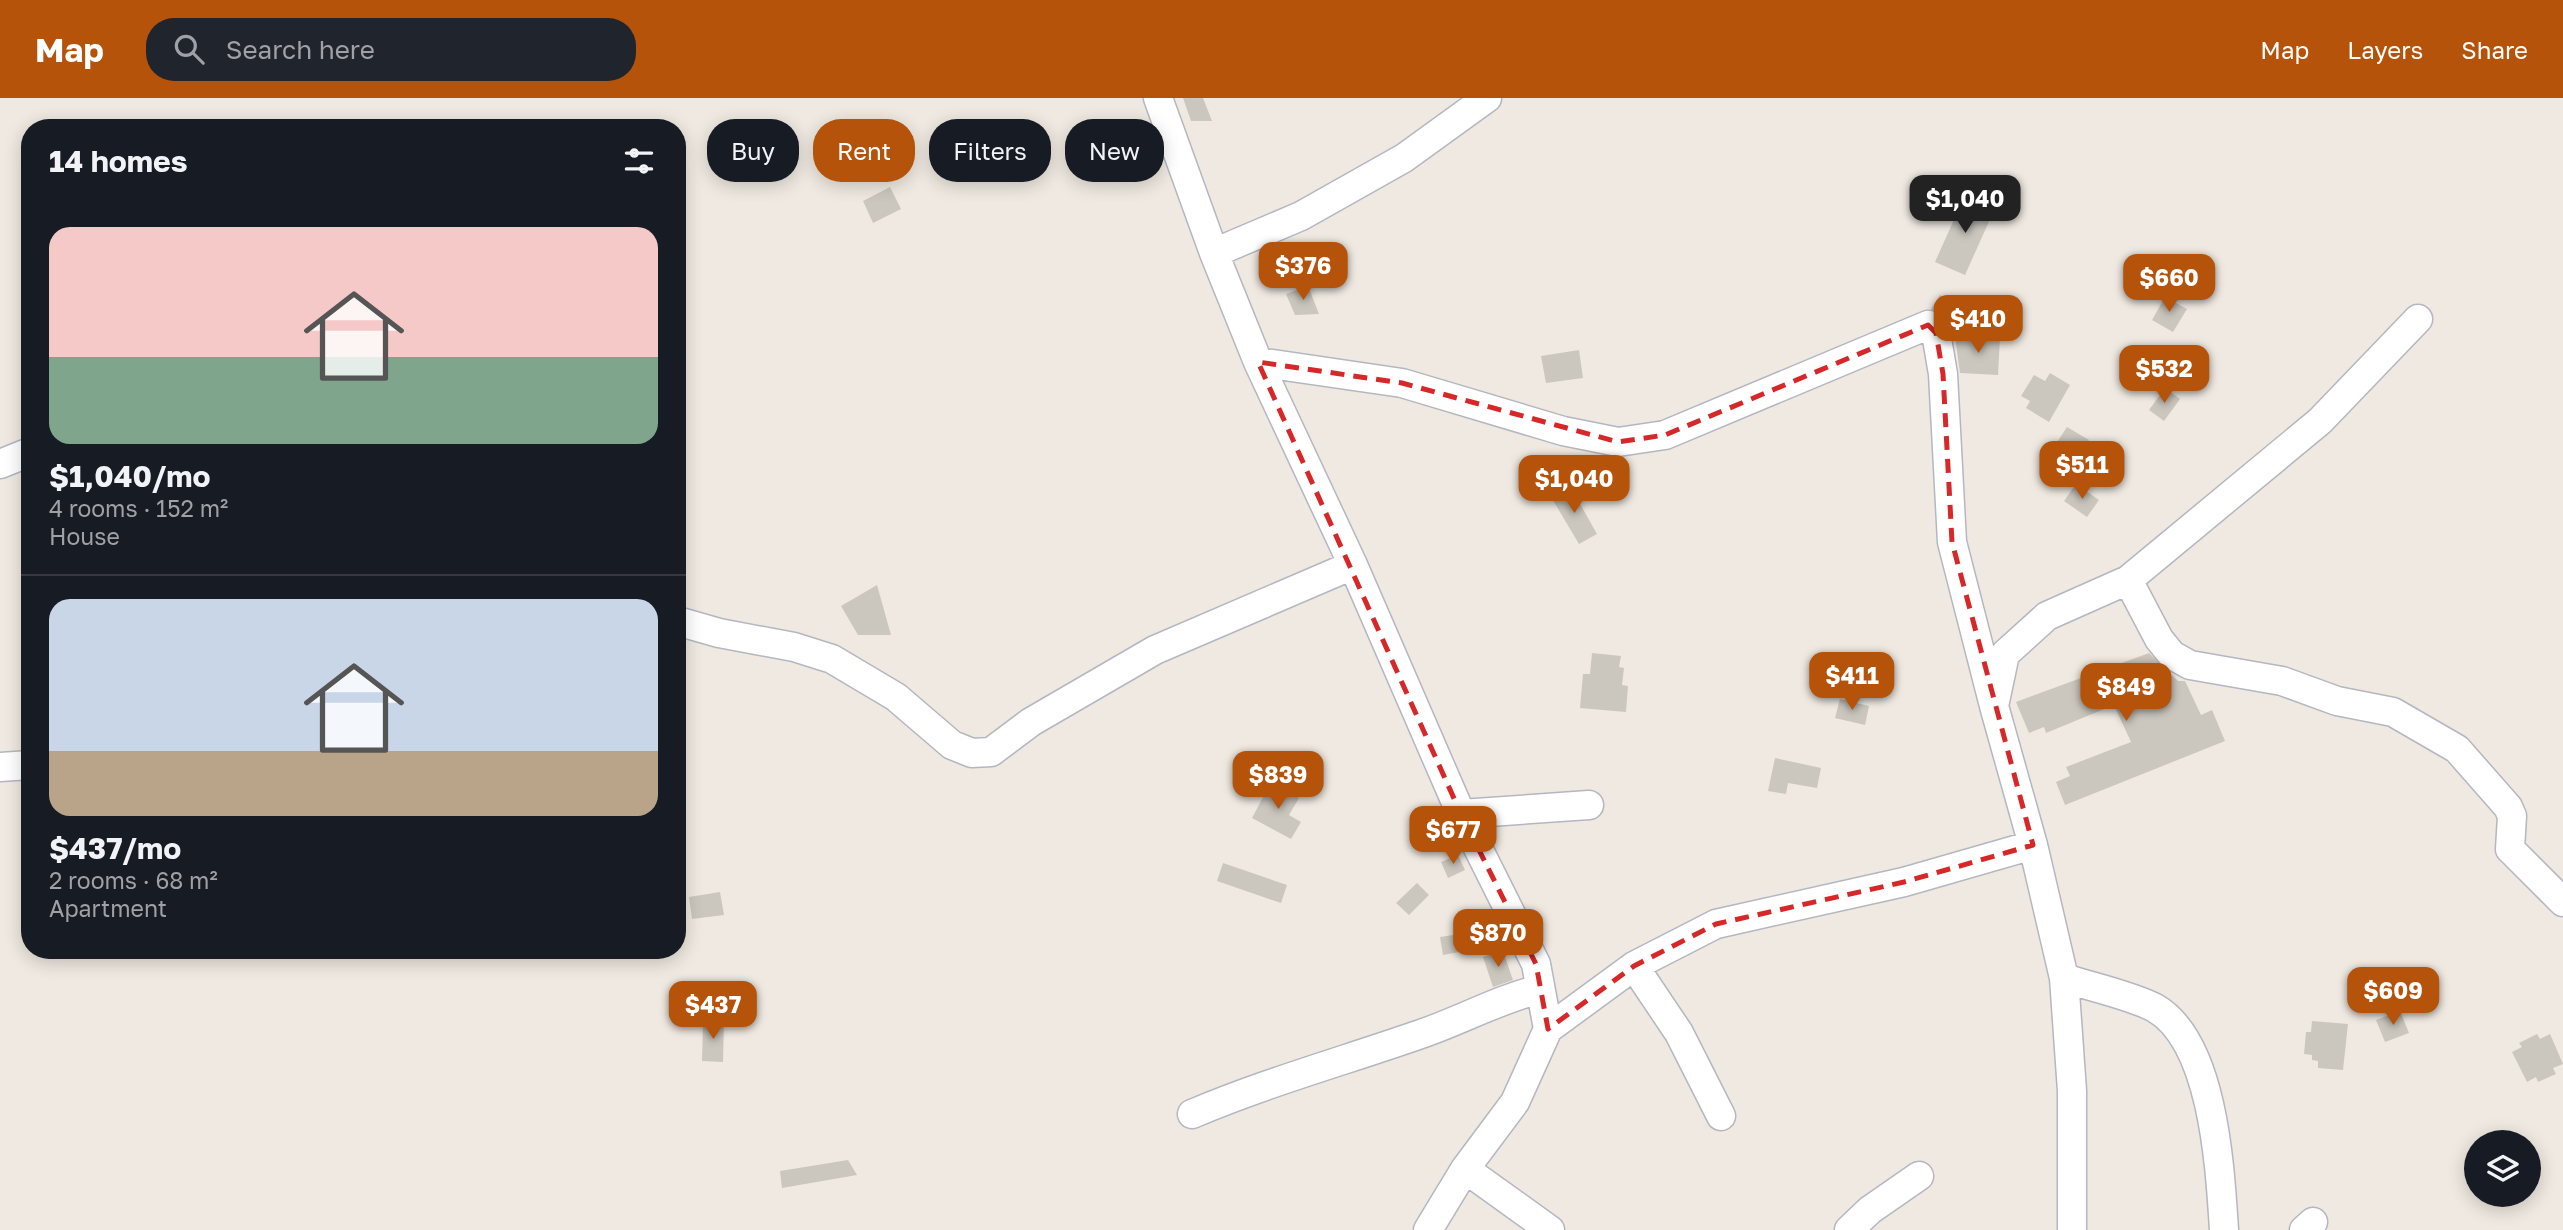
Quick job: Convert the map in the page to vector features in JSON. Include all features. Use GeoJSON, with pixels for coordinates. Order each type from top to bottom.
{"type":"FeatureCollection","features":[{"type":"Feature","properties":{"kind":"street"},"geometry":{"type":"LineString","coordinates":[[1158,98],[1214,253],[1258,362],[1353,565],[1461,814],[1536,964],[1548,1029]]}},
{"type":"Feature","properties":{"kind":"street"},"geometry":{"type":"LineString","coordinates":[[1214,253],[1301,216],[1404,158],[1487,98]]}},
{"type":"Feature","properties":{"kind":"street"},"geometry":{"type":"LineString","coordinates":[[1994,706],[2005,654],[2047,616],[2128,580],[2320,421],[2418,318]]}},
{"type":"Feature","properties":{"kind":"street"},"geometry":{"type":"LineString","coordinates":[[1258,362],[1402,383],[1563,431],[1618,442],[1665,435],[1928,325],[1936,333],[1943,374],[1952,542],[2033,845],[2064,978],[2072,1091],[2072,1230]]}},
{"type":"Feature","properties":{"kind":"street"},"geometry":{"type":"LineString","coordinates":[[0,464],[21,456]]}},
{"type":"Feature","properties":{"kind":"street"},"geometry":{"type":"LineString","coordinates":[[686,624],[719,633],[794,647],[832,659],[896,697],[951,745],[972,752],[992,752],[1031,722],[1156,650],[1353,565]]}},
{"type":"Feature","properties":{"kind":"street"},"geometry":{"type":"LineString","coordinates":[[2128,580],[2159,639],[2172,655],[2190,665],[2282,681],[2337,701],[2393,712],[2457,749],[2508,807],[2512,816],[2510,849],[2563,902]]}},
{"type":"Feature","properties":{"kind":"street"},"geometry":{"type":"LineString","coordinates":[[0,767],[21,766]]}},
{"type":"Feature","properties":{"kind":"street"},"geometry":{"type":"LineString","coordinates":[[1461,814],[1589,805]]}},
{"type":"Feature","properties":{"kind":"street"},"geometry":{"type":"LineString","coordinates":[[1427,1230],[1465,1169],[1515,1102],[1548,1029],[1634,966],[1716,925],[1904,882],[2033,845]]}},
{"type":"Feature","properties":{"kind":"street"},"geometry":{"type":"LineString","coordinates":[[1634,966],[1679,1033],[1721,1116]]}},
{"type":"Feature","properties":{"kind":"street"},"geometry":{"type":"LineString","coordinates":[[2064,978],[2155,1009],[2181,1033],[2202,1071],[2223,1217],[2243,1230]]}},
{"type":"Feature","properties":{"kind":"street"},"geometry":{"type":"LineString","coordinates":[[1192,1114],[1250,1089],[1418,1035],[1502,999],[1540,989]]}},
{"type":"Feature","properties":{"kind":"street"},"geometry":{"type":"LineString","coordinates":[[1465,1169],[1550,1230]]}},
{"type":"Feature","properties":{"kind":"street"},"geometry":{"type":"LineString","coordinates":[[1849,1230],[1870,1210],[1919,1176]]}},
{"type":"Feature","properties":{"kind":"highlighted area"},"geometry":{"type":"Polygon","coordinates":[[[1928,325],[1936,333],[1943,374],[1952,542],[2033,845],[1904,882],[1716,924],[1634,966],[1548,1029],[1536,964],[1461,814],[1258,362],[1402,383],[1618,442],[1665,435],[1928,325]]]}},
{"type":"Feature","properties":{"kind":"building"},"geometry":{"type":"Polygon","coordinates":[[[1183,98],[1203,98],[1212,121],[1191,121],[1183,98]]]}},
{"type":"Feature","properties":{"kind":"building"},"geometry":{"type":"Polygon","coordinates":[[[890,187],[901,209],[873,223],[863,201],[890,187]]]}},
{"type":"Feature","properties":{"kind":"building"},"geometry":{"type":"Polygon","coordinates":[[[1965,195],[1995,208],[1965,275],[1935,262],[1965,195]]]}},
{"type":"Feature","properties":{"kind":"building"},"geometry":{"type":"Polygon","coordinates":[[[1308,286],[1319,314],[1295,315],[1286,294],[1308,286]]]}},
{"type":"Feature","properties":{"kind":"building"},"geometry":{"type":"Polygon","coordinates":[[[1940,295],[1972,314],[1961,331],[1931,309],[1940,295]]]}},
{"type":"Feature","properties":{"kind":"building"},"geometry":{"type":"Polygon","coordinates":[[[2165,297],[2187,309],[2173,332],[2152,320],[2165,297]]]}},
{"type":"Feature","properties":{"kind":"building"},"geometry":{"type":"Polygon","coordinates":[[[1955,336],[2000,337],[1998,375],[1960,373],[1955,336]]]}},
{"type":"Feature","properties":{"kind":"building"},"geometry":{"type":"Polygon","coordinates":[[[1579,350],[1583,378],[1546,383],[1541,356],[1579,350]]]}},
{"type":"Feature","properties":{"kind":"building"},"geometry":{"type":"Polygon","coordinates":[[[2050,373],[2070,385],[2049,422],[2026,408],[2030,401],[2021,396],[2034,375],[2045,381],[2050,373]]]}},
{"type":"Feature","properties":{"kind":"building"},"geometry":{"type":"Polygon","coordinates":[[[2165,388],[2180,399],[2164,421],[2149,410],[2165,388]]]}},
{"type":"Feature","properties":{"kind":"building"},"geometry":{"type":"Polygon","coordinates":[[[2067,427],[2089,440],[2070,470],[2048,456],[2067,427]]]}},
{"type":"Feature","properties":{"kind":"building"},"geometry":{"type":"Polygon","coordinates":[[[2076,484],[2099,500],[2087,517],[2064,501],[2076,484]]]}},
{"type":"Feature","properties":{"kind":"building"},"geometry":{"type":"Polygon","coordinates":[[[1570,486],[1597,534],[1579,544],[1551,497],[1570,486]]]}},
{"type":"Feature","properties":{"kind":"building"},"geometry":{"type":"Polygon","coordinates":[[[877,585],[891,635],[858,635],[841,606],[877,585]]]}},
{"type":"Feature","properties":{"kind":"building"},"geometry":{"type":"Polygon","coordinates":[[[1592,653],[1621,656],[1619,667],[1624,668],[1622,685],[1628,686],[1626,712],[1580,708],[1583,674],[1590,674],[1592,653]]]}},
{"type":"Feature","properties":{"kind":"building"},"geometry":{"type":"Polygon","coordinates":[[[2149,653],[2178,681],[2185,681],[2201,715],[2212,710],[2225,741],[2065,805],[2056,782],[2070,776],[2066,767],[2131,742],[2114,705],[2046,733],[2044,727],[2029,733],[2016,702],[2149,653]]]}},
{"type":"Feature","properties":{"kind":"building"},"geometry":{"type":"Polygon","coordinates":[[[1840,699],[1869,706],[1865,725],[1835,718],[1840,699]]]}},
{"type":"Feature","properties":{"kind":"building"},"geometry":{"type":"Polygon","coordinates":[[[1775,758],[1821,768],[1817,788],[1788,783],[1786,794],[1768,791],[1775,758]]]}},
{"type":"Feature","properties":{"kind":"building"},"geometry":{"type":"Polygon","coordinates":[[[1271,782],[1299,798],[1289,815],[1301,822],[1291,839],[1252,818],[1271,782]]]}},
{"type":"Feature","properties":{"kind":"building"},"geometry":{"type":"Polygon","coordinates":[[[1458,855],[1465,870],[1448,878],[1441,862],[1458,855]]]}},
{"type":"Feature","properties":{"kind":"building"},"geometry":{"type":"Polygon","coordinates":[[[1223,863],[1287,885],[1281,903],[1217,881],[1223,863]]]}},
{"type":"Feature","properties":{"kind":"building"},"geometry":{"type":"Polygon","coordinates":[[[1417,883],[1429,895],[1409,915],[1396,903],[1417,883]]]}},
{"type":"Feature","properties":{"kind":"building"},"geometry":{"type":"Polygon","coordinates":[[[720,892],[724,915],[692,919],[689,897],[720,892]]]}},
{"type":"Feature","properties":{"kind":"building"},"geometry":{"type":"Polygon","coordinates":[[[1466,933],[1481,948],[1443,955],[1440,937],[1466,933]]]}},
{"type":"Feature","properties":{"kind":"building"},"geometry":{"type":"Polygon","coordinates":[[[1503,951],[1513,980],[1493,987],[1483,957],[1503,951]]]}},
{"type":"Feature","properties":{"kind":"building"},"geometry":{"type":"Polygon","coordinates":[[[2400,1011],[2409,1033],[2385,1042],[2376,1020],[2400,1011]]]}},
{"type":"Feature","properties":{"kind":"building"},"geometry":{"type":"Polygon","coordinates":[[[724,1019],[723,1062],[702,1061],[703,1024],[724,1019]]]}},
{"type":"Feature","properties":{"kind":"building"},"geometry":{"type":"Polygon","coordinates":[[[2312,1021],[2348,1024],[2343,1070],[2318,1068],[2318,1061],[2312,1060],[2312,1055],[2304,1054],[2306,1032],[2311,1032],[2312,1021]]]}},
{"type":"Feature","properties":{"kind":"building"},"geometry":{"type":"Polygon","coordinates":[[[2537,1034],[2540,1039],[2550,1034],[2563,1064],[2553,1068],[2556,1074],[2538,1082],[2536,1077],[2527,1082],[2512,1052],[2522,1047],[2519,1043],[2537,1034]]]}},
{"type":"Feature","properties":{"kind":"building"},"geometry":{"type":"Polygon","coordinates":[[[848,1160],[857,1175],[782,1188],[780,1171],[848,1160]]]}}]}
